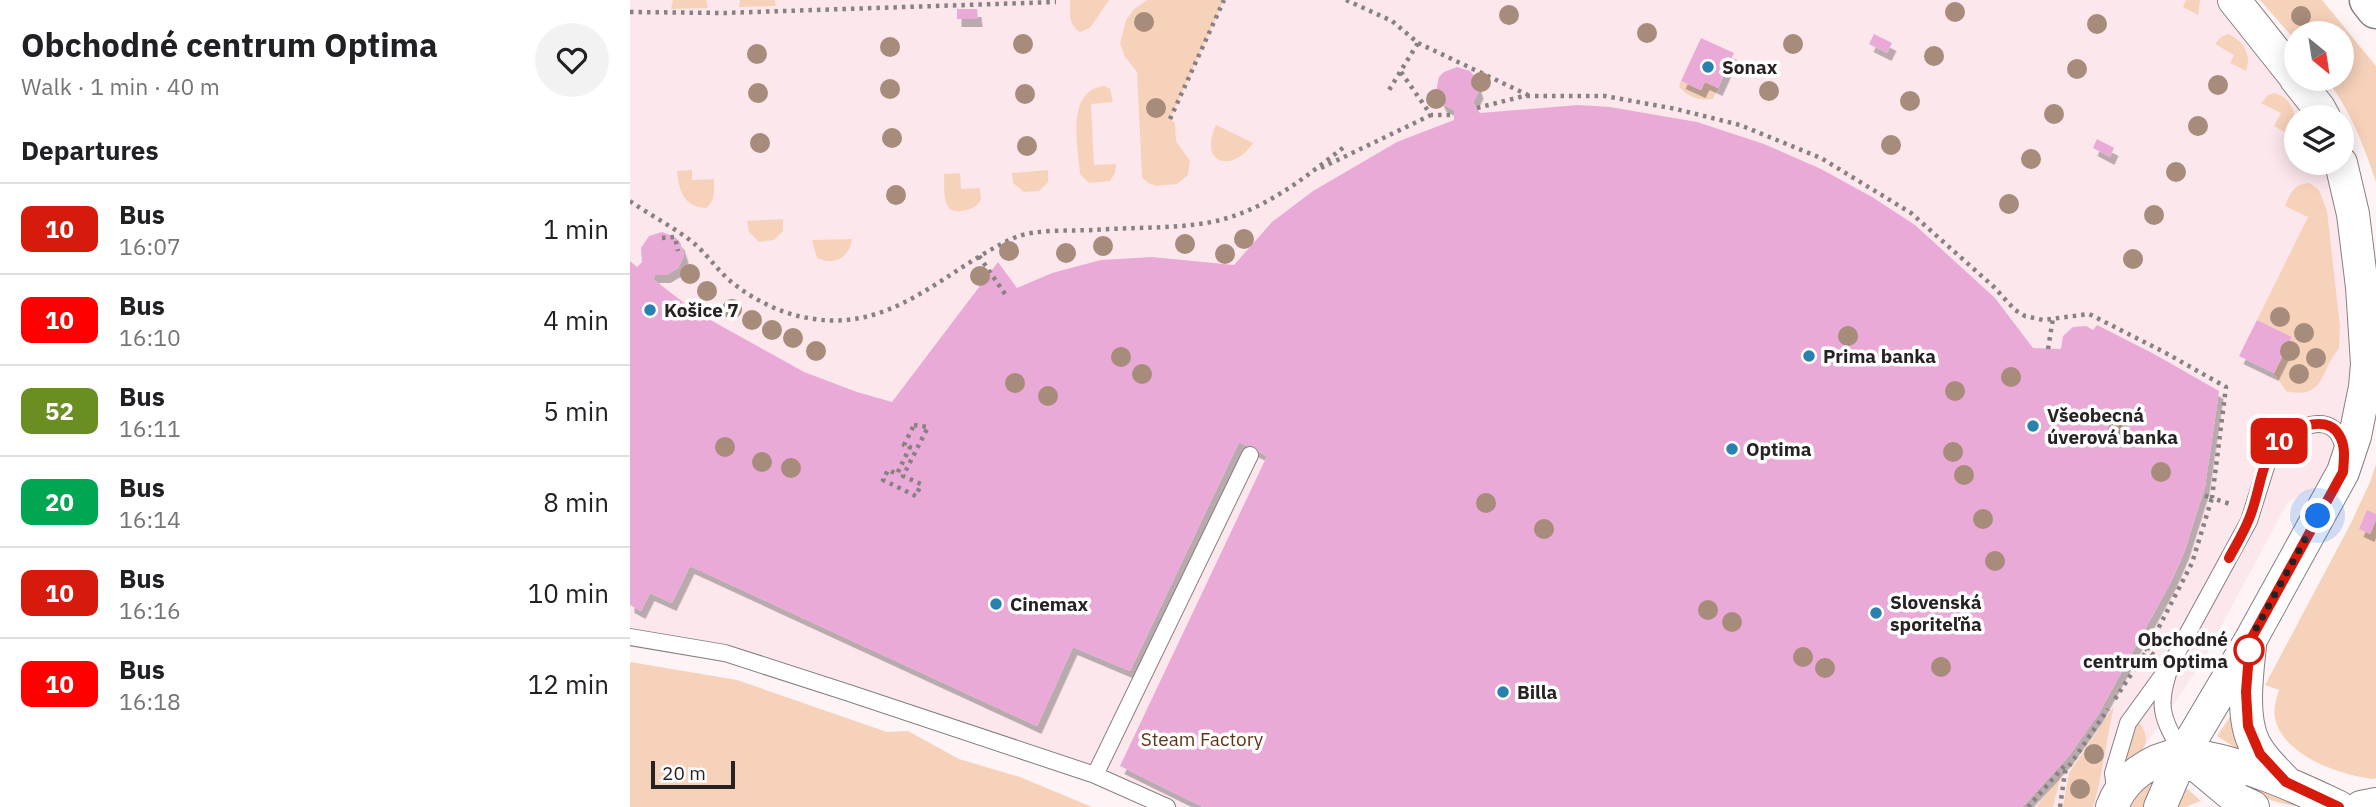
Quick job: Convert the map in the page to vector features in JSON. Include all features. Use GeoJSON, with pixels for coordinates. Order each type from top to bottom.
{"type":"FeatureCollection","features":[{"type":"Feature","properties":{"kind":"highway"},"geometry":{"type":"LineString","coordinates":[[2369,0],[2376,9]]}},
{"type":"Feature","properties":{"kind":"street"},"geometry":{"type":"LineString","coordinates":[[2234,0],[2284,63]]}},
{"type":"Feature","properties":{"kind":"street"},"geometry":{"type":"LineString","coordinates":[[2306,91],[2317,105]]}},
{"type":"Feature","properties":{"kind":"street"},"geometry":{"type":"LineString","coordinates":[[2160,807],[2183,754],[2250,641],[2343,472],[2361,411],[2367,365],[2362,287],[2353,214],[2344,175]]}},
{"type":"Feature","properties":{"kind":"street"},"geometry":{"type":"LineString","coordinates":[[2250,641],[2246,692],[2251,736],[2260,754],[2286,782]]}},
{"type":"Feature","properties":{"kind":"street"},"geometry":{"type":"LineString","coordinates":[[2183,754],[2235,805]]}},
{"type":"Feature","properties":{"kind":"street"},"geometry":{"type":"LineString","coordinates":[[2114,802],[2130,777],[2147,766],[2183,754],[2232,762],[2286,782],[2339,807]]}},
{"type":"Feature","properties":{"kind":"street"},"geometry":{"type":"LineString","coordinates":[[2361,807],[2376,804]]}},
{"type":"Feature","properties":{"kind":"lane"},"geometry":{"type":"LineString","coordinates":[[2114,802],[2113,774],[2128,723],[2171,664],[2249,521],[2265,465],[2276,445],[2290,432],[2299,428],[2316,424],[2327,425],[2334,429],[2343,443],[2343,472]]}},
{"type":"Feature","properties":{"kind":"lane"},"geometry":{"type":"LineString","coordinates":[[1095,775],[1250,455]]}},
{"type":"Feature","properties":{"kind":"lane"},"geometry":{"type":"LineString","coordinates":[[630,637],[725,653],[1016,747],[1095,775],[1167,807]]}},
{"type":"Feature","properties":{"kind":"lane"},"geometry":{"type":"LineString","coordinates":[[2171,664],[2161,705],[2166,723],[2183,754]]}},
{"type":"Feature","properties":{"kind":"path"},"geometry":{"type":"LineString","coordinates":[[1170,119],[1224,0]]}},
{"type":"Feature","properties":{"kind":"path"},"geometry":{"type":"LineString","coordinates":[[1346,0],[1392,22],[1418,43],[1531,96]]}},
{"type":"Feature","properties":{"kind":"path"},"geometry":{"type":"LineString","coordinates":[[630,12],[723,13],[1056,2]]}},
{"type":"Feature","properties":{"kind":"path"},"geometry":{"type":"LineString","coordinates":[[1389,90],[1418,43]]}},
{"type":"Feature","properties":{"kind":"path"},"geometry":{"type":"LineString","coordinates":[[1401,71],[1431,116]]}},
{"type":"Feature","properties":{"kind":"path"},"geometry":{"type":"LineString","coordinates":[[1477,108],[1531,96],[1605,96],[1741,125],[1821,158],[1912,213],[1994,286],[2015,310],[2034,319],[2089,314],[2165,352],[2226,387],[2212,498],[2235,505]]}},
{"type":"Feature","properties":{"kind":"path"},"geometry":{"type":"LineString","coordinates":[[1312,172],[1431,116],[1454,115]]}},
{"type":"Feature","properties":{"kind":"path"},"geometry":{"type":"LineString","coordinates":[[630,201],[703,252],[727,279],[749,295],[794,315],[816,320],[842,320],[893,310],[979,256],[1019,236],[1192,225],[1225,219],[1263,204],[1312,172],[1343,147]]}},
{"type":"Feature","properties":{"kind":"path"},"geometry":{"type":"LineString","coordinates":[[662,238],[677,235]]}},
{"type":"Feature","properties":{"kind":"path"},"geometry":{"type":"LineString","coordinates":[[670,245],[677,235]]}},
{"type":"Feature","properties":{"kind":"path"},"geometry":{"type":"LineString","coordinates":[[677,235],[678,251]]}},
{"type":"Feature","properties":{"kind":"path"},"geometry":{"type":"LineString","coordinates":[[979,256],[1005,294]]}},
{"type":"Feature","properties":{"kind":"path"},"geometry":{"type":"LineString","coordinates":[[2048,349],[2053,318]]}},
{"type":"Feature","properties":{"kind":"path"},"geometry":{"type":"LineString","coordinates":[[914,425],[928,427],[903,476],[921,484],[916,496],[883,480],[888,470],[897,474],[910,447],[904,444],[914,425]]}},
{"type":"Feature","properties":{"kind":"path"},"geometry":{"type":"LineString","coordinates":[[2028,807],[2050,785],[2081,746],[2147,650]]}},
{"type":"Feature","properties":{"kind":"path"},"geometry":{"type":"LineString","coordinates":[[2060,807],[2065,772],[2081,746]]}},
{"type":"Feature","properties":{"kind":"shaded area","name":"Optima"},"geometry":{"type":"Polygon","coordinates":[[[630,0],[2234,0],[2284,65],[2284,91],[2304,91],[2315,105],[2284,105],[2284,175],[2343,175],[2362,287],[2343,472],[2288,502],[2201,664],[2143,749],[2124,767],[2190,807],[1167,807],[849,693],[630,637],[630,0]]]}},
{"type":"Feature","properties":{"kind":"shaded area"},"geometry":{"type":"Polygon","coordinates":[[[673,0],[706,0],[708,8],[671,9],[673,0]]]}},
{"type":"Feature","properties":{"kind":"shaded area"},"geometry":{"type":"Polygon","coordinates":[[[740,0],[775,0],[776,6],[739,7],[740,0]]]}},
{"type":"Feature","properties":{"kind":"shaded area"},"geometry":{"type":"Polygon","coordinates":[[[1070,0],[1109,0],[1090,28],[1080,32],[1072,22],[1070,0]]]}},
{"type":"Feature","properties":{"kind":"shaded area"},"geometry":{"type":"Polygon","coordinates":[[[1147,0],[1224,0],[1170,119],[1175,123],[1176,141],[1190,161],[1188,175],[1177,184],[1157,186],[1142,177],[1137,72],[1125,57],[1120,43],[1126,20],[1133,10],[1147,0]]]}},
{"type":"Feature","properties":{"kind":"shaded area"},"geometry":{"type":"Polygon","coordinates":[[[2186,0],[2200,0],[2198,15],[2183,7],[2186,0]]]}},
{"type":"Feature","properties":{"kind":"shaded area"},"geometry":{"type":"Polygon","coordinates":[[[2260,0],[2322,0],[2339,21],[2284,21],[2284,27],[2260,0]]]}},
{"type":"Feature","properties":{"kind":"shaded area"},"geometry":{"type":"Polygon","coordinates":[[[2228,34],[2238,40],[2245,49],[2248,59],[2246,71],[2230,63],[2234,55],[2215,44],[2228,34]]]}},
{"type":"Feature","properties":{"kind":"shaded area"},"geometry":{"type":"Polygon","coordinates":[[[2354,39],[2376,66],[2376,182],[2354,124],[2354,105],[2342,103],[2334,91],[2354,91],[2354,39]]]}},
{"type":"Feature","properties":{"kind":"shaded area"},"geometry":{"type":"Polygon","coordinates":[[[1681,81],[1700,90],[1705,82],[1718,88],[1713,99],[1699,99],[1682,90],[1679,86],[1681,81]]]}},
{"type":"Feature","properties":{"kind":"shaded area"},"geometry":{"type":"Polygon","coordinates":[[[1104,86],[1110,89],[1113,102],[1091,104],[1094,165],[1116,164],[1115,173],[1110,181],[1089,183],[1080,174],[1076,136],[1079,109],[1092,90],[1104,86]]]}},
{"type":"Feature","properties":{"kind":"shaded area"},"geometry":{"type":"Polygon","coordinates":[[[2275,93],[2282,96],[2291,105],[2284,105],[2284,132],[2274,126],[2281,113],[2261,103],[2268,95],[2275,93]]]}},
{"type":"Feature","properties":{"kind":"shaded area"},"geometry":{"type":"Polygon","coordinates":[[[1216,125],[1253,143],[1235,159],[1220,160],[1214,156],[1211,148],[1216,125]]]}},
{"type":"Feature","properties":{"kind":"shaded area"},"geometry":{"type":"Polygon","coordinates":[[[692,170],[692,180],[714,179],[713,199],[706,208],[687,201],[681,191],[677,171],[692,170]]]}},
{"type":"Feature","properties":{"kind":"shaded area"},"geometry":{"type":"Polygon","coordinates":[[[1048,170],[1048,182],[1039,191],[1024,192],[1013,183],[1012,173],[1048,170]]]}},
{"type":"Feature","properties":{"kind":"shaded area"},"geometry":{"type":"Polygon","coordinates":[[[960,173],[961,189],[980,188],[981,200],[973,208],[958,211],[952,210],[946,201],[944,174],[960,173]]]}},
{"type":"Feature","properties":{"kind":"shaded area"},"geometry":{"type":"Polygon","coordinates":[[[2309,183],[2319,190],[2327,211],[2340,326],[2339,349],[2316,387],[2299,393],[2286,391],[2274,373],[2292,337],[2257,320],[2308,217],[2285,206],[2294,190],[2309,183]]]}},
{"type":"Feature","properties":{"kind":"shaded area"},"geometry":{"type":"Polygon","coordinates":[[[783,219],[783,231],[774,240],[759,242],[749,232],[747,221],[783,219]]]}},
{"type":"Feature","properties":{"kind":"shaded area"},"geometry":{"type":"Polygon","coordinates":[[[852,239],[848,251],[835,261],[817,258],[812,240],[852,239]]]}},
{"type":"Feature","properties":{"kind":"shaded area"},"geometry":{"type":"Polygon","coordinates":[[[2376,464],[2374,779],[2330,768],[2301,753],[2289,743],[2275,718],[2279,690],[2265,685],[2351,523],[2376,464]]]}},
{"type":"Feature","properties":{"kind":"shaded area"},"geometry":{"type":"Polygon","coordinates":[[[630,662],[737,680],[887,732],[908,731],[959,759],[1020,777],[1092,807],[630,807],[630,662]]]}},
{"type":"Feature","properties":{"kind":"shaded area"},"geometry":{"type":"Polygon","coordinates":[[[2114,706],[2093,807],[2063,807],[2069,773],[2114,706]]]}},
{"type":"Feature","properties":{"kind":"shaded area"},"geometry":{"type":"Polygon","coordinates":[[[2237,706],[2248,756],[2217,736],[2237,706]]]}},
{"type":"Feature","properties":{"kind":"shaded area"},"geometry":{"type":"Polygon","coordinates":[[[2138,721],[2146,736],[2146,742],[2140,752],[2123,767],[2138,721]]]}},
{"type":"Feature","properties":{"kind":"shaded area"},"geometry":{"type":"Polygon","coordinates":[[[2061,775],[2053,807],[2036,807],[2061,775]]]}},
{"type":"Feature","properties":{"kind":"shaded area"},"geometry":{"type":"Polygon","coordinates":[[[2157,776],[2149,807],[2126,807],[2135,793],[2157,776]]]}},
{"type":"Feature","properties":{"kind":"shaded area"},"geometry":{"type":"Polygon","coordinates":[[[2235,779],[2310,807],[2270,800],[2235,779]]]}},
{"type":"Feature","properties":{"kind":"shaded area"},"geometry":{"type":"Polygon","coordinates":[[[2183,785],[2201,801],[2185,807],[2170,807],[2183,785]]]}},
{"type":"Feature","properties":{"kind":"building"},"geometry":{"type":"Polygon","coordinates":[[[957,9],[977,9],[978,19],[957,19],[957,9]]]}},
{"type":"Feature","properties":{"kind":"building"},"geometry":{"type":"Polygon","coordinates":[[[1874,34],[1892,43],[1887,53],[1869,44],[1874,34]]]}},
{"type":"Feature","properties":{"kind":"building","name":"Sonax"},"geometry":{"type":"Polygon","coordinates":[[[1701,38],[1734,53],[1718,88],[1705,82],[1701,90],[1681,81],[1701,38]]]}},
{"type":"Feature","properties":{"kind":"building","name":"Optima"},"geometry":{"type":"Polygon","coordinates":[[[1457,67],[1470,71],[1475,77],[1479,91],[1473,103],[1480,113],[1578,105],[1610,107],[1697,122],[1764,144],[1821,169],[1915,225],[1995,298],[2033,348],[2061,349],[2063,336],[2073,327],[2086,326],[2093,330],[2097,325],[2219,391],[2205,486],[2185,550],[2172,580],[2099,713],[2068,757],[2022,807],[1203,807],[1120,766],[1267,456],[1239,442],[1130,671],[1073,647],[1037,726],[690,566],[672,603],[650,593],[641,611],[630,605],[630,261],[637,267],[642,262],[641,248],[649,236],[662,232],[680,242],[684,255],[678,268],[666,275],[655,275],[653,279],[696,312],[804,372],[892,402],[998,262],[1017,288],[1052,273],[1101,260],[1152,257],[1234,265],[1272,222],[1313,191],[1397,142],[1454,120],[1454,110],[1442,104],[1436,91],[1439,77],[1457,67]]]}},
{"type":"Feature","properties":{"kind":"building"},"geometry":{"type":"Polygon","coordinates":[[[2097,139],[2114,148],[2110,157],[2093,148],[2097,139]]]}},
{"type":"Feature","properties":{"kind":"building"},"geometry":{"type":"Polygon","coordinates":[[[2257,320],[2292,337],[2274,373],[2239,356],[2257,320]]]}},
{"type":"Feature","properties":{"kind":"building"},"geometry":{"type":"Polygon","coordinates":[[[2367,510],[2376,514],[2370,534],[2359,529],[2367,510]]]}},
{"type":"Feature","properties":{"kind":"bus line","name":"10"},"geometry":{"type":"LineString","coordinates":[[2229,558],[2249,521],[2265,465],[2276,445],[2290,432],[2308,425],[2327,425],[2334,429],[2343,443],[2343,472],[2250,641],[2246,692],[2248,726],[2260,754],[2286,782],[2339,807]]}},
{"type":"Feature","properties":{"kind":"place","name":"Sonax"},"geometry":{"type":"Point","coordinates":[1708,67]}},
{"type":"Feature","properties":{"kind":"place","name":"Košice 7"},"geometry":{"type":"Point","coordinates":[650,310]}},
{"type":"Feature","properties":{"kind":"place","name":"Prima banka"},"geometry":{"type":"Point","coordinates":[1809,356]}},
{"type":"Feature","properties":{"kind":"place","name":"Všeobecná úverová banka"},"geometry":{"type":"Point","coordinates":[2033,426]}},
{"type":"Feature","properties":{"kind":"place","name":"Optima"},"geometry":{"type":"Point","coordinates":[1732,449]}},
{"type":"Feature","properties":{"kind":"place","name":"Cinemax"},"geometry":{"type":"Point","coordinates":[996,604]}},
{"type":"Feature","properties":{"kind":"place","name":"Slovenská sporiteľňa"},"geometry":{"type":"Point","coordinates":[1876,613]}},
{"type":"Feature","properties":{"kind":"place","name":"Obchodné centrum Optima"},"geometry":{"type":"Point","coordinates":[2249,650]}},
{"type":"Feature","properties":{"kind":"place","name":"Billa"},"geometry":{"type":"Point","coordinates":[1503,692]}},
{"type":"Feature","properties":{"kind":"route"},"geometry":{"type":"LineString","coordinates":[[2249,650],[2242,654],[2318,516]]}},
{"type":"Feature","properties":{"kind":"park label","name":"Steam Factory"},"geometry":{"type":"Point","coordinates":[1202,739]}}]}
